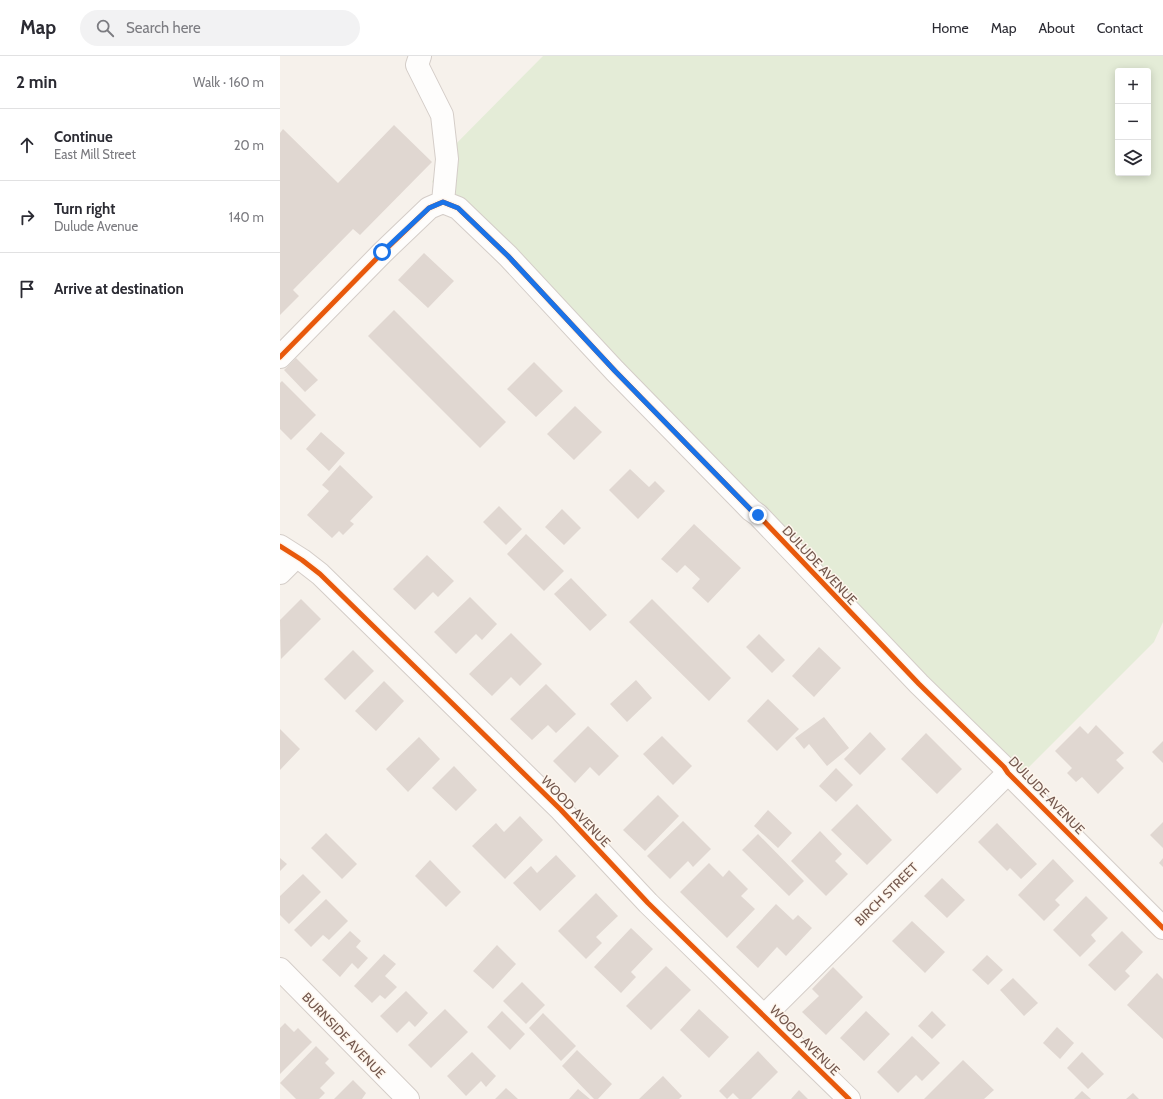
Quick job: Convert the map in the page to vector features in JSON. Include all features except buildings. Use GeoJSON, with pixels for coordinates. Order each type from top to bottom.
{"type":"FeatureCollection","features":[{"type":"Feature","properties":{"kind":"street"},"geometry":{"type":"LineString","coordinates":[[280,358],[429,208],[443,202],[448,160],[442,115],[417,65],[420,56]]}},
{"type":"Feature","properties":{"kind":"street","name":"DULUDE AVENUE"},"geometry":{"type":"LineString","coordinates":[[443,202],[458,208],[508,256],[615,371],[751,510],[758,515],[919,684],[1004,767],[1008,773],[1163,928]]}},
{"type":"Feature","properties":{"kind":"street"},"geometry":{"type":"LineString","coordinates":[[280,572],[288,552]]}},
{"type":"Feature","properties":{"kind":"street","name":"WOOD AVENUE"},"geometry":{"type":"LineString","coordinates":[[288,552],[302,560],[320,574],[561,810],[648,903],[765,1015],[849,1099]]}},
{"type":"Feature","properties":{"kind":"street","name":"BIRCH STREET"},"geometry":{"type":"LineString","coordinates":[[765,1015],[1008,773]]}},
{"type":"Feature","properties":{"kind":"street","name":"BURNSIDE AVENUE"},"geometry":{"type":"LineString","coordinates":[[280,970],[408,1099]]}},
{"type":"Feature","properties":{"kind":"green space"},"geometry":{"type":"Polygon","coordinates":[[[543,56],[1163,56],[1163,622],[1154,642],[1020,776],[432,182],[441,159],[543,56]]]}},
{"type":"Feature","properties":{"kind":"cycle path"},"geometry":{"type":"LineString","coordinates":[[280,357],[382,253],[429,208],[443,202],[458,208],[508,256],[615,371],[751,510],[758,515],[919,684],[1004,767],[1008,773],[1163,928]]}},
{"type":"Feature","properties":{"kind":"cycle path"},"geometry":{"type":"LineString","coordinates":[[280,546],[320,574],[561,810],[648,903],[849,1099]]}},
{"type":"Feature","properties":{"kind":"route"},"geometry":{"type":"LineString","coordinates":[[382,252],[429,208],[443,202],[458,208],[508,256],[615,371],[751,510],[758,515]]}}]}
